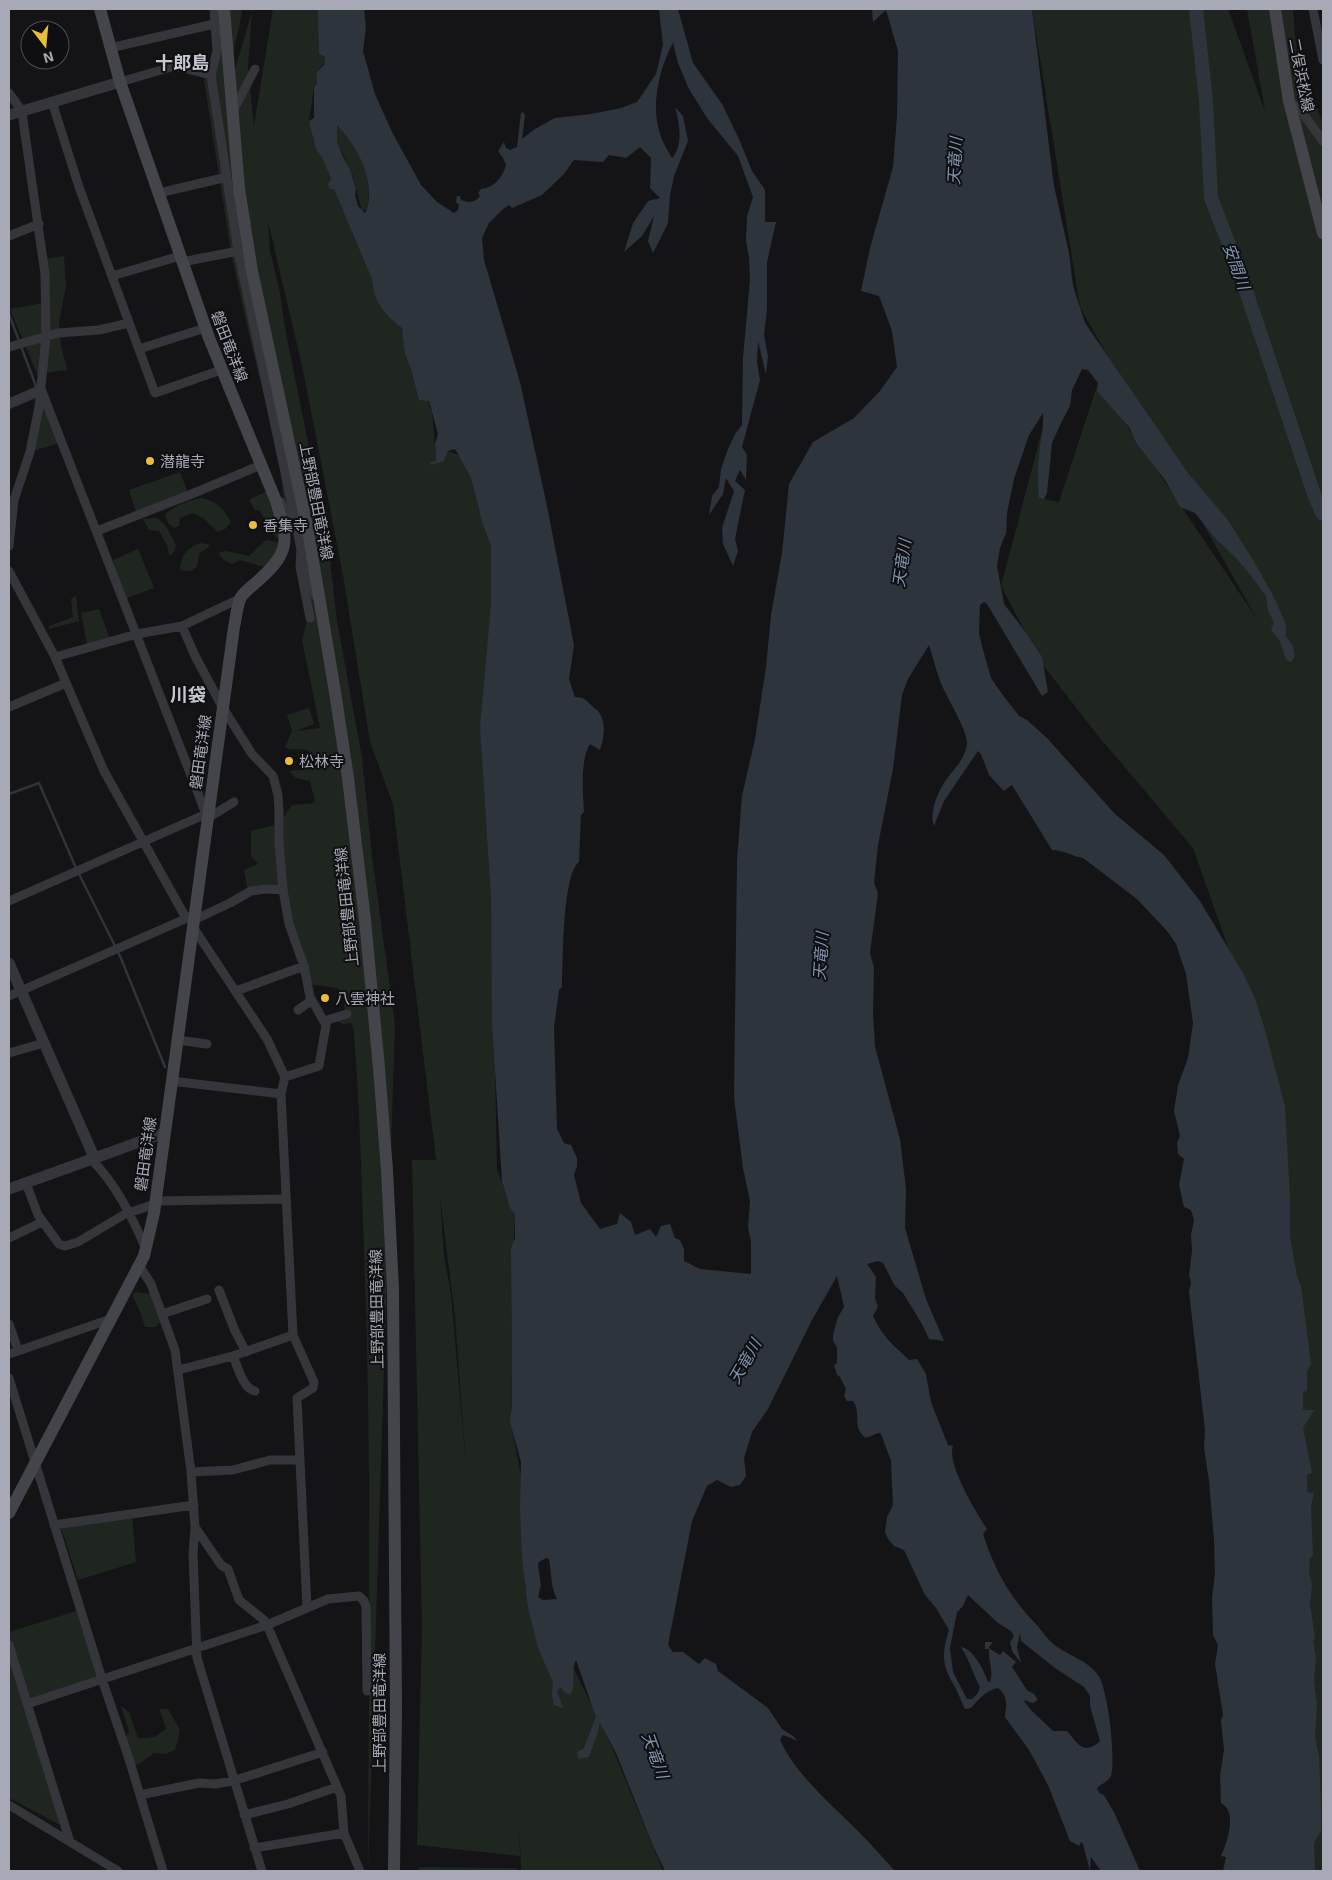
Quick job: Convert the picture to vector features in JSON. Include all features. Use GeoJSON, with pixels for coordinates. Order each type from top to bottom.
{"type":"FeatureCollection","features":[{"type":"Feature","properties":{"kind":"main road","name":"磐田竜洋線"},"geometry":{"type":"LineString","coordinates":[[9,1513],[146,1250],[155,1203],[192,920],[234,627],[240,598],[272,568],[284,548],[286,540],[276,502],[205,328],[120,82],[100,9]]}},
{"type":"Feature","properties":{"kind":"main road","name":"二俣浜松線"},"geometry":{"type":"LineString","coordinates":[[1275,9],[1289,101],[1323,233]]}},
{"type":"Feature","properties":{"kind":"main road","name":"上野部豊田竜洋線"},"geometry":{"type":"LineString","coordinates":[[216,10],[231,114],[239,189],[252,271],[308,531],[348,778],[380,1068],[393,1289],[396,1710],[394,1871]]}},
{"type":"Feature","properties":{"kind":"street"},"geometry":{"type":"LineString","coordinates":[[1313,9],[1323,60]]}},
{"type":"Feature","properties":{"kind":"street"},"geometry":{"type":"LineString","coordinates":[[216,10],[214,24],[217,51],[211,75],[238,251],[301,548],[313,593],[320,605]]}},
{"type":"Feature","properties":{"kind":"street"},"geometry":{"type":"LineString","coordinates":[[110,48],[214,24]]}},
{"type":"Feature","properties":{"kind":"street"},"geometry":{"type":"LineString","coordinates":[[9,115],[175,66],[211,75]]}},
{"type":"Feature","properties":{"kind":"street"},"geometry":{"type":"LineString","coordinates":[[231,114],[256,70]]}},
{"type":"Feature","properties":{"kind":"street"},"geometry":{"type":"LineString","coordinates":[[9,93],[22,111],[45,274],[46,337],[40,407],[30,452],[14,500],[9,546]]}},
{"type":"Feature","properties":{"kind":"street"},"geometry":{"type":"LineString","coordinates":[[1289,101],[1300,111],[1323,139]]}},
{"type":"Feature","properties":{"kind":"street"},"geometry":{"type":"LineString","coordinates":[[52,102],[79,187],[155,393],[221,370]]}},
{"type":"Feature","properties":{"kind":"street"},"geometry":{"type":"LineString","coordinates":[[159,193],[227,177]]}},
{"type":"Feature","properties":{"kind":"street"},"geometry":{"type":"LineString","coordinates":[[9,236],[39,224]]}},
{"type":"Feature","properties":{"kind":"street"},"geometry":{"type":"LineString","coordinates":[[112,276],[181,259],[238,251]]}},
{"type":"Feature","properties":{"kind":"street"},"geometry":{"type":"LineString","coordinates":[[9,348],[58,333],[99,330],[129,323]]}},
{"type":"Feature","properties":{"kind":"street"},"geometry":{"type":"LineString","coordinates":[[139,349],[205,328]]}},
{"type":"Feature","properties":{"kind":"street"},"geometry":{"type":"LineString","coordinates":[[9,403],[41,389]]}},
{"type":"Feature","properties":{"kind":"street"},"geometry":{"type":"LineString","coordinates":[[41,389],[207,816]]}},
{"type":"Feature","properties":{"kind":"street"},"geometry":{"type":"LineString","coordinates":[[97,531],[261,465]]}},
{"type":"Feature","properties":{"kind":"street"},"geometry":{"type":"LineString","coordinates":[[276,502],[282,502],[301,548],[300,567],[310,618]]}},
{"type":"Feature","properties":{"kind":"street"},"geometry":{"type":"LineString","coordinates":[[9,573],[55,657],[104,771],[236,992],[268,1039],[284,1077],[281,1094],[293,1335],[314,1382],[313,1388],[297,1398],[307,1608]]}},
{"type":"Feature","properties":{"kind":"street"},"geometry":{"type":"LineString","coordinates":[[55,657],[137,634],[182,626],[240,598]]}},
{"type":"Feature","properties":{"kind":"street"},"geometry":{"type":"LineString","coordinates":[[182,626],[195,656],[223,708],[252,754],[272,776],[278,795],[278,842],[289,924],[304,966],[312,1000],[326,1025],[319,1066],[284,1077]]}},
{"type":"Feature","properties":{"kind":"street"},"geometry":{"type":"LineString","coordinates":[[9,707],[66,683]]}},
{"type":"Feature","properties":{"kind":"street"},"geometry":{"type":"LineString","coordinates":[[9,901],[207,816],[234,802]]}},
{"type":"Feature","properties":{"kind":"street"},"geometry":{"type":"LineString","coordinates":[[9,996],[230,904],[251,891],[266,889],[283,890]]}},
{"type":"Feature","properties":{"kind":"street"},"geometry":{"type":"LineString","coordinates":[[9,962],[93,1158],[129,1213],[146,1250]]}},
{"type":"Feature","properties":{"kind":"street"},"geometry":{"type":"LineString","coordinates":[[236,992],[304,966]]}},
{"type":"Feature","properties":{"kind":"street"},"geometry":{"type":"LineString","coordinates":[[298,1010],[312,1000]]}},
{"type":"Feature","properties":{"kind":"street"},"geometry":{"type":"LineString","coordinates":[[324,1021],[347,1014]]}},
{"type":"Feature","properties":{"kind":"street"},"geometry":{"type":"LineString","coordinates":[[177,1040],[207,1044]]}},
{"type":"Feature","properties":{"kind":"street"},"geometry":{"type":"LineString","coordinates":[[9,1053],[44,1043]]}},
{"type":"Feature","properties":{"kind":"street"},"geometry":{"type":"LineString","coordinates":[[172,1080],[281,1094]]}},
{"type":"Feature","properties":{"kind":"street"},"geometry":{"type":"LineString","coordinates":[[9,1189],[164,1133]]}},
{"type":"Feature","properties":{"kind":"street"},"geometry":{"type":"LineString","coordinates":[[26,1183],[42,1222],[58,1244],[65,1246],[78,1242],[129,1213],[155,1203],[286,1199]]}},
{"type":"Feature","properties":{"kind":"street"},"geometry":{"type":"LineString","coordinates":[[9,1238],[42,1222]]}},
{"type":"Feature","properties":{"kind":"street"},"geometry":{"type":"LineString","coordinates":[[139,1265],[151,1284],[175,1350],[178,1370],[194,1504],[193,1554],[197,1658],[262,1871]]}},
{"type":"Feature","properties":{"kind":"street"},"geometry":{"type":"LineString","coordinates":[[220,1290],[246,1352]]}},
{"type":"Feature","properties":{"kind":"street"},"geometry":{"type":"LineString","coordinates":[[162,1314],[207,1300]]}},
{"type":"Feature","properties":{"kind":"street"},"geometry":{"type":"LineString","coordinates":[[9,1354],[111,1319]]}},
{"type":"Feature","properties":{"kind":"street"},"geometry":{"type":"LineString","coordinates":[[9,1324],[18,1350]]}},
{"type":"Feature","properties":{"kind":"street"},"geometry":{"type":"LineString","coordinates":[[178,1370],[234,1356],[293,1335]]}},
{"type":"Feature","properties":{"kind":"street"},"geometry":{"type":"LineString","coordinates":[[234,1356],[247,1387],[255,1391]]}},
{"type":"Feature","properties":{"kind":"street"},"geometry":{"type":"LineString","coordinates":[[9,1378],[140,1795],[162,1871]]}},
{"type":"Feature","properties":{"kind":"street"},"geometry":{"type":"LineString","coordinates":[[191,1472],[233,1470],[270,1460],[300,1460]]}},
{"type":"Feature","properties":{"kind":"street"},"geometry":{"type":"LineString","coordinates":[[54,1525],[194,1504]]}},
{"type":"Feature","properties":{"kind":"street"},"geometry":{"type":"LineString","coordinates":[[195,1527],[221,1565],[228,1570],[238,1600],[264,1620],[267,1626],[341,1796],[344,1833],[360,1871]]}},
{"type":"Feature","properties":{"kind":"street"},"geometry":{"type":"LineString","coordinates":[[27,1704],[267,1626],[328,1600],[359,1596],[364,1600],[366,1607],[367,1691]]}},
{"type":"Feature","properties":{"kind":"street"},"geometry":{"type":"LineString","coordinates":[[9,1646],[70,1842]]}},
{"type":"Feature","properties":{"kind":"street"},"geometry":{"type":"LineString","coordinates":[[140,1795],[199,1783],[215,1784],[233,1781],[323,1752]]}},
{"type":"Feature","properties":{"kind":"street"},"geometry":{"type":"LineString","coordinates":[[244,1815],[288,1804],[337,1787]]}},
{"type":"Feature","properties":{"kind":"street"},"geometry":{"type":"LineString","coordinates":[[9,1805],[118,1871]]}},
{"type":"Feature","properties":{"kind":"street"},"geometry":{"type":"LineString","coordinates":[[254,1848],[344,1833]]}},
{"type":"Feature","properties":{"kind":"shaded area"},"geometry":{"type":"Polygon","coordinates":[[[224,9],[242,9],[233,52],[233,76],[252,12],[248,67],[254,126],[273,9],[322,9],[319,54],[326,57],[325,63],[316,73],[317,84],[314,87],[309,121],[341,206],[402,328],[432,413],[436,461],[444,461],[448,451],[459,455],[471,478],[483,525],[491,546],[491,617],[481,740],[492,922],[497,1170],[515,1214],[511,1289],[512,1429],[521,1476],[525,1589],[573,1667],[611,1745],[663,1871],[521,1871],[519,1819],[520,1856],[417,1845],[422,1626],[412,1160],[436,1160],[393,804],[370,742],[343,575],[303,370],[268,221],[270,251],[279,288],[286,333],[314,472],[325,516],[337,621],[362,758],[372,856],[395,1025],[368,1871],[369,1560],[367,1328],[360,1138],[353,1025],[352,1027],[351,1023],[343,1024],[334,1020],[345,1011],[343,993],[337,988],[308,984],[280,890],[248,892],[244,870],[258,864],[251,856],[251,831],[279,824],[292,805],[315,803],[310,781],[296,778],[289,771],[312,769],[312,759],[308,750],[288,749],[285,747],[292,731],[287,715],[309,708],[314,724],[296,731],[320,728],[302,640],[307,621],[300,564],[283,494],[280,461],[231,252],[203,74],[211,75],[224,9]],[[440,1197],[444,1256],[451,1294],[466,1465],[455,1316],[440,1197]]]}},
{"type":"Feature","properties":{"kind":"shaded area"},"geometry":{"type":"Polygon","coordinates":[[[1032,9],[1228,9],[1265,111],[1247,9],[1293,9],[1296,49],[1323,125],[1323,1871],[1309,1871],[1284,1106],[1193,848],[1095,732],[1043,665],[1001,586],[1043,427],[1039,498],[1059,502],[1098,383],[1257,619],[1080,307],[1032,9]]]}},
{"type":"Feature","properties":{"kind":"shaded area"},"geometry":{"type":"Polygon","coordinates":[[[337,124],[358,154],[366,173],[369,195],[367,209],[362,211],[353,176],[337,142],[337,124]]]}},
{"type":"Feature","properties":{"kind":"shaded area"},"geometry":{"type":"Polygon","coordinates":[[[64,256],[66,286],[59,323],[61,346],[67,370],[43,373],[42,386],[10,309],[43,303],[43,259],[64,256]]]}},
{"type":"Feature","properties":{"kind":"shaded area"},"geometry":{"type":"Polygon","coordinates":[[[43,394],[62,442],[30,452],[43,394]]]}},
{"type":"Feature","properties":{"kind":"shaded area"},"geometry":{"type":"Polygon","coordinates":[[[180,472],[188,493],[136,512],[129,490],[180,472]]]}},
{"type":"Feature","properties":{"kind":"shaded area"},"geometry":{"type":"Polygon","coordinates":[[[267,491],[282,537],[276,538],[259,510],[255,510],[249,500],[267,491]]]}},
{"type":"Feature","properties":{"kind":"shaded area"},"geometry":{"type":"Polygon","coordinates":[[[201,498],[216,503],[225,512],[231,522],[225,529],[218,532],[203,518],[193,513],[180,518],[179,526],[174,528],[168,523],[165,514],[191,500],[201,498]]]}},
{"type":"Feature","properties":{"kind":"shaded area"},"geometry":{"type":"Polygon","coordinates":[[[157,518],[166,526],[176,545],[174,552],[169,556],[167,545],[159,531],[149,530],[143,519],[157,518]]]}},
{"type":"Feature","properties":{"kind":"shaded area"},"geometry":{"type":"Polygon","coordinates":[[[266,540],[282,543],[284,548],[265,567],[240,560],[232,564],[224,560],[219,552],[227,551],[249,556],[266,540]]]}},
{"type":"Feature","properties":{"kind":"shaded area"},"geometry":{"type":"Polygon","coordinates":[[[201,543],[211,545],[199,554],[197,567],[190,571],[180,570],[181,561],[189,549],[201,543]]]}},
{"type":"Feature","properties":{"kind":"shaded area"},"geometry":{"type":"Polygon","coordinates":[[[138,549],[154,588],[125,599],[113,560],[138,549]]]}},
{"type":"Feature","properties":{"kind":"shaded area"},"geometry":{"type":"Polygon","coordinates":[[[76,595],[79,621],[49,629],[49,626],[73,617],[71,599],[76,595]]]}},
{"type":"Feature","properties":{"kind":"shaded area"},"geometry":{"type":"Polygon","coordinates":[[[99,609],[109,637],[87,644],[81,613],[99,609]]]}},
{"type":"Feature","properties":{"kind":"shaded area"},"geometry":{"type":"Polygon","coordinates":[[[136,1292],[150,1294],[160,1322],[156,1327],[145,1327],[132,1294],[136,1292]]]}},
{"type":"Feature","properties":{"kind":"shaded area"},"geometry":{"type":"Polygon","coordinates":[[[132,1513],[136,1562],[78,1580],[60,1524],[132,1513]]]}},
{"type":"Feature","properties":{"kind":"shaded area"},"geometry":{"type":"Polygon","coordinates":[[[76,1611],[99,1680],[27,1702],[66,1828],[9,1798],[9,1632],[76,1611]]]}},
{"type":"Feature","properties":{"kind":"shaded area"},"geometry":{"type":"Polygon","coordinates":[[[121,1706],[129,1712],[138,1738],[154,1737],[160,1734],[166,1728],[159,1709],[168,1709],[180,1730],[175,1750],[165,1754],[154,1753],[138,1765],[130,1763],[123,1741],[129,1731],[121,1706]]]}},
{"type":"Feature","properties":{"kind":"shaded area"},"geometry":{"type":"Polygon","coordinates":[[[419,1867],[517,1868],[517,1871],[419,1871],[419,1867]]]}},
{"type":"Feature","properties":{"kind":"water","name":"天竜川"},"geometry":{"type":"Polygon","coordinates":[[[318,9],[364,9],[366,27],[363,51],[375,94],[392,132],[421,185],[437,202],[454,213],[458,210],[459,205],[456,202],[457,196],[460,196],[461,200],[464,201],[474,201],[480,196],[478,193],[481,189],[494,184],[500,178],[506,165],[498,151],[504,142],[506,148],[510,150],[517,147],[521,113],[523,112],[525,115],[522,139],[555,118],[591,114],[621,108],[637,102],[656,74],[663,45],[659,9],[678,9],[693,63],[722,104],[752,171],[765,190],[765,222],[776,222],[767,262],[767,310],[764,335],[768,356],[766,375],[758,341],[757,362],[760,380],[742,447],[747,455],[746,480],[740,470],[735,481],[745,490],[735,539],[738,551],[733,566],[723,544],[722,528],[734,491],[726,478],[723,494],[709,515],[712,496],[719,487],[721,469],[728,449],[735,434],[742,425],[743,358],[750,280],[746,241],[747,216],[753,197],[738,156],[707,118],[689,89],[678,63],[673,43],[664,62],[658,85],[656,97],[657,119],[661,137],[672,158],[676,153],[679,140],[679,126],[675,107],[683,116],[688,141],[674,176],[670,195],[668,223],[653,253],[648,241],[654,216],[642,236],[624,252],[633,223],[648,201],[660,198],[650,188],[651,158],[640,147],[626,158],[609,155],[603,162],[574,160],[564,174],[542,195],[512,208],[509,205],[502,210],[489,223],[482,238],[484,260],[520,382],[547,506],[574,645],[569,679],[575,697],[585,699],[598,711],[604,725],[600,750],[590,744],[585,758],[583,777],[584,812],[581,815],[579,862],[573,870],[566,901],[562,987],[559,990],[554,1028],[557,1129],[564,1143],[571,1145],[577,1158],[574,1175],[581,1203],[600,1229],[617,1224],[620,1213],[631,1222],[635,1235],[650,1229],[656,1237],[661,1226],[670,1224],[675,1238],[680,1240],[684,1249],[684,1261],[700,1269],[751,1274],[751,1242],[748,1227],[750,1201],[743,1168],[734,1098],[737,860],[742,796],[755,739],[766,667],[771,615],[782,553],[789,484],[813,442],[854,418],[880,391],[897,367],[892,331],[879,296],[861,291],[870,248],[893,167],[897,116],[898,51],[886,10],[873,22],[872,9],[1032,9],[1054,186],[1069,253],[1073,286],[1085,323],[1188,473],[1228,520],[1274,597],[1286,625],[1286,636],[1293,646],[1295,656],[1291,662],[1286,660],[1280,641],[1271,630],[1274,622],[1268,611],[1266,596],[1255,581],[1195,513],[1180,507],[1165,480],[1137,444],[1129,427],[1097,391],[1098,383],[1088,370],[1082,369],[1072,390],[1070,406],[1052,443],[1047,493],[1044,499],[1039,498],[1038,478],[1043,413],[1029,435],[1014,479],[1007,513],[1006,533],[1000,548],[997,566],[1004,604],[1042,657],[1048,692],[1042,696],[987,604],[984,602],[980,605],[979,633],[991,678],[1019,716],[1027,720],[1047,738],[1115,814],[1164,855],[1200,901],[1243,973],[1255,998],[1265,1030],[1285,1106],[1290,1236],[1297,1276],[1301,1286],[1311,1364],[1307,1372],[1307,1391],[1303,1392],[1303,1410],[1314,1410],[1303,1428],[1312,1473],[1307,1475],[1307,1492],[1314,1493],[1311,1507],[1313,1556],[1310,1558],[1309,1573],[1312,1585],[1310,1604],[1316,1658],[1314,1680],[1317,1705],[1315,1737],[1319,1756],[1321,1808],[1321,1831],[1314,1843],[1315,1871],[1223,1871],[1226,1857],[1221,1856],[1230,1828],[1230,1820],[1226,1807],[1221,1803],[1220,1775],[1224,1750],[1221,1720],[1223,1715],[1215,1664],[1218,1645],[1213,1635],[1214,1540],[1204,1448],[1205,1430],[1189,1292],[1191,1283],[1189,1275],[1192,1251],[1191,1235],[1194,1220],[1191,1210],[1184,1207],[1179,1185],[1184,1159],[1178,1154],[1177,1143],[1180,1136],[1174,1111],[1178,1085],[1188,1058],[1193,1023],[1186,974],[1176,944],[1167,931],[1137,899],[1083,858],[1052,850],[1012,785],[1004,791],[989,775],[978,751],[944,801],[934,826],[932,816],[936,798],[964,755],[967,744],[964,731],[940,681],[929,645],[908,679],[902,695],[893,769],[878,845],[874,883],[878,893],[870,953],[874,968],[873,1014],[875,1047],[900,1139],[906,1189],[905,1228],[926,1299],[944,1341],[929,1339],[903,1293],[895,1286],[883,1263],[878,1261],[867,1264],[876,1277],[875,1298],[878,1307],[873,1316],[888,1340],[909,1360],[917,1359],[926,1374],[931,1402],[948,1445],[953,1446],[952,1454],[958,1476],[987,1529],[983,1534],[1003,1581],[1017,1602],[1051,1642],[1088,1665],[1102,1682],[1110,1724],[1112,1768],[1110,1778],[1097,1788],[1114,1812],[1140,1871],[1101,1871],[1091,1857],[1090,1871],[1083,1844],[1081,1842],[1079,1846],[1070,1841],[1048,1785],[1029,1750],[1005,1717],[1006,1704],[1002,1691],[998,1688],[993,1689],[980,1698],[971,1708],[965,1709],[945,1666],[944,1653],[949,1630],[936,1608],[925,1595],[904,1550],[894,1546],[885,1532],[887,1517],[893,1505],[891,1461],[881,1434],[878,1433],[866,1438],[862,1434],[858,1425],[856,1406],[853,1401],[847,1401],[844,1396],[846,1389],[837,1375],[834,1365],[837,1363],[837,1348],[833,1335],[838,1317],[844,1307],[837,1276],[812,1320],[768,1409],[752,1432],[744,1458],[746,1476],[740,1485],[731,1487],[717,1480],[707,1486],[692,1521],[668,1645],[673,1652],[683,1652],[699,1664],[705,1658],[716,1664],[718,1671],[768,1708],[782,1729],[798,1741],[783,1735],[780,1740],[795,1765],[895,1871],[665,1871],[616,1753],[600,1723],[589,1757],[578,1759],[577,1752],[584,1748],[596,1717],[576,1660],[572,1691],[570,1695],[563,1691],[561,1687],[557,1691],[563,1708],[554,1705],[552,1696],[553,1682],[538,1648],[528,1608],[522,1559],[521,1462],[510,1422],[512,1407],[511,1248],[515,1238],[515,1214],[510,1208],[502,1181],[492,1023],[491,902],[480,727],[491,604],[491,546],[483,525],[471,478],[455,449],[448,451],[444,461],[431,465],[430,462],[436,461],[435,444],[438,434],[429,401],[419,400],[405,353],[402,328],[385,313],[377,301],[372,279],[334,189],[330,189],[328,184],[331,179],[323,159],[316,149],[309,121],[314,118],[316,73],[325,64],[325,57],[319,54],[318,9]],[[337,125],[337,142],[350,169],[356,189],[355,195],[358,206],[365,213],[369,197],[366,175],[355,149],[337,125]],[[546,1558],[539,1562],[541,1585],[538,1597],[543,1600],[557,1599],[552,1584],[549,1559],[546,1558]],[[968,1595],[963,1606],[957,1612],[950,1648],[953,1672],[967,1699],[972,1699],[978,1693],[980,1687],[961,1647],[970,1651],[988,1682],[990,1682],[989,1649],[985,1649],[985,1642],[993,1642],[989,1647],[990,1649],[1000,1655],[1003,1651],[1016,1662],[1012,1667],[1027,1690],[1034,1694],[1038,1700],[1033,1703],[1023,1700],[1053,1731],[1067,1731],[1078,1744],[1085,1748],[1090,1748],[1100,1741],[1090,1706],[1090,1696],[1084,1687],[1055,1668],[1021,1641],[1020,1633],[1017,1647],[1021,1663],[1012,1651],[1010,1642],[1014,1636],[1011,1631],[998,1623],[968,1595]]]}},
{"type":"Feature","properties":{"kind":"waterway","name":"安間川"},"geometry":{"type":"LineString","coordinates":[[1196,9],[1206,101],[1211,198],[1238,267],[1315,497],[1323,514]]}},
{"type":"Feature","properties":{"kind":"waterway"},"geometry":{"type":"LineString","coordinates":[[9,314],[37,389]]}},
{"type":"Feature","properties":{"kind":"waterway"},"geometry":{"type":"LineString","coordinates":[[9,408],[35,397],[35,394]]}},
{"type":"Feature","properties":{"kind":"waterway"},"geometry":{"type":"LineString","coordinates":[[9,794],[39,783],[76,868],[120,956],[165,1067]]}},
{"type":"Feature","properties":{"kind":"place","name":"潜龍寺"},"geometry":{"type":"Point","coordinates":[150,461]}},
{"type":"Feature","properties":{"kind":"place","name":"香集寺"},"geometry":{"type":"Point","coordinates":[253,525]}},
{"type":"Feature","properties":{"kind":"place","name":"松林寺"},"geometry":{"type":"Point","coordinates":[289,761]}},
{"type":"Feature","properties":{"kind":"place","name":"八雲神社"},"geometry":{"type":"Point","coordinates":[325,998]}},
{"type":"Feature","properties":{"kind":"district","name":"十郎島"},"geometry":{"type":"Point","coordinates":[182,62]}},
{"type":"Feature","properties":{"kind":"district","name":"川袋"},"geometry":{"type":"Point","coordinates":[188,694]}}]}
